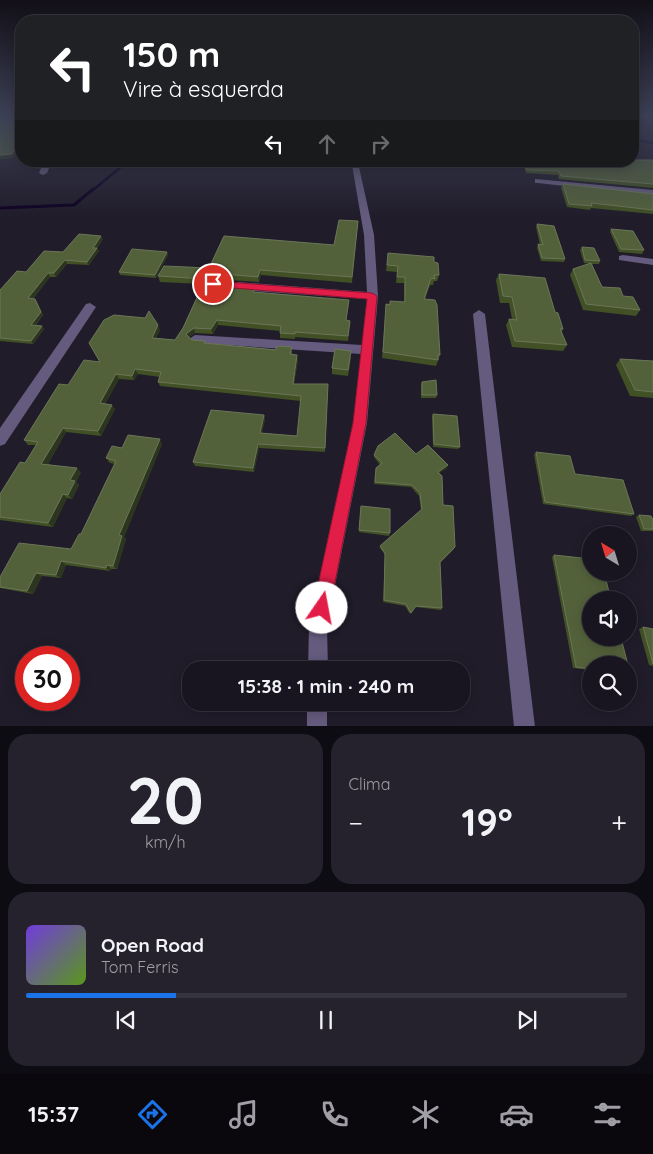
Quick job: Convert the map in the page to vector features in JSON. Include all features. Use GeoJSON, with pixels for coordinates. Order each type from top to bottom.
{"type":"FeatureCollection","features":[{"type":"Feature","properties":{"kind":"street"},"geometry":{"type":"LineString","coordinates":[[43,173],[46,167]]}},
{"type":"Feature","properties":{"kind":"street"},"geometry":{"type":"LineString","coordinates":[[318,661],[318,626],[360,423],[372,296],[369,235],[355,167]]}},
{"type":"Feature","properties":{"kind":"street"},"geometry":{"type":"LineString","coordinates":[[538,181],[653,193]]}},
{"type":"Feature","properties":{"kind":"street"},"geometry":{"type":"LineString","coordinates":[[623,258],[653,262]]}},
{"type":"Feature","properties":{"kind":"street"},"geometry":{"type":"LineString","coordinates":[[222,285],[372,296]]}},
{"type":"Feature","properties":{"kind":"street"},"geometry":{"type":"LineString","coordinates":[[0,440],[90,307]]}},
{"type":"Feature","properties":{"kind":"street"},"geometry":{"type":"LineString","coordinates":[[478,314],[525,726]]}},
{"type":"Feature","properties":{"kind":"street"},"geometry":{"type":"LineString","coordinates":[[195,339],[367,350]]}},
{"type":"Feature","properties":{"kind":"street"},"geometry":{"type":"LineString","coordinates":[[317,711],[317,726]]}},
{"type":"Feature","properties":{"kind":"building"},"geometry":{"type":"Polygon","coordinates":[[[0,150],[15,150],[12,154],[0,155],[0,150]]]}},
{"type":"Feature","properties":{"kind":"building"},"geometry":{"type":"Polygon","coordinates":[[[639,160],[653,160],[653,184],[561,176],[559,171],[527,170],[526,167],[639,167],[639,160]]]}},
{"type":"Feature","properties":{"kind":"building"},"geometry":{"type":"Polygon","coordinates":[[[563,184],[653,194],[653,210],[591,203],[592,206],[569,204],[563,184]]]}},
{"type":"Feature","properties":{"kind":"building"},"geometry":{"type":"Polygon","coordinates":[[[339,220],[358,221],[352,277],[260,270],[258,277],[212,273],[205,279],[158,276],[164,266],[209,268],[224,236],[334,245],[339,220]]]}},
{"type":"Feature","properties":{"kind":"building"},"geometry":{"type":"Polygon","coordinates":[[[537,224],[554,226],[565,259],[542,258],[538,244],[543,245],[537,224]]]}},
{"type":"Feature","properties":{"kind":"building"},"geometry":{"type":"Polygon","coordinates":[[[611,229],[633,231],[644,250],[621,249],[611,229]]]}},
{"type":"Feature","properties":{"kind":"building"},"geometry":{"type":"Polygon","coordinates":[[[79,234],[101,236],[93,248],[97,248],[87,262],[65,260],[54,273],[48,273],[28,298],[35,299],[41,312],[31,325],[42,326],[31,341],[0,338],[0,290],[17,271],[26,272],[44,251],[63,252],[79,234]]]}},
{"type":"Feature","properties":{"kind":"building"},"geometry":{"type":"Polygon","coordinates":[[[582,247],[594,248],[600,261],[585,260],[582,247]]]}},
{"type":"Feature","properties":{"kind":"building"},"geometry":{"type":"Polygon","coordinates":[[[132,249],[167,252],[155,275],[119,272],[132,249]]]}},
{"type":"Feature","properties":{"kind":"building"},"geometry":{"type":"Polygon","coordinates":[[[388,253],[434,257],[434,262],[438,263],[439,275],[434,275],[435,279],[431,278],[424,299],[435,300],[437,305],[440,355],[438,354],[438,360],[383,352],[386,304],[390,305],[390,301],[405,302],[405,277],[397,277],[398,266],[387,265],[388,253]]]}},
{"type":"Feature","properties":{"kind":"building"},"geometry":{"type":"Polygon","coordinates":[[[591,263],[602,287],[620,288],[623,296],[633,297],[640,310],[586,304],[573,269],[591,263]]]}},
{"type":"Feature","properties":{"kind":"building"},"geometry":{"type":"Polygon","coordinates":[[[499,274],[545,278],[555,312],[558,313],[563,329],[560,329],[567,345],[515,341],[509,319],[517,320],[512,297],[503,296],[499,274]]]}},
{"type":"Feature","properties":{"kind":"building"},"geometry":{"type":"Polygon","coordinates":[[[205,280],[212,284],[255,287],[253,292],[349,300],[346,320],[350,321],[348,336],[295,332],[295,334],[280,333],[281,326],[217,320],[211,329],[194,328],[186,334],[192,340],[205,341],[204,343],[276,350],[277,346],[292,347],[290,354],[297,355],[293,384],[328,384],[325,448],[258,444],[253,468],[193,462],[211,410],[264,415],[260,433],[297,436],[301,396],[158,382],[161,372],[135,369],[132,376],[116,374],[100,403],[112,405],[98,431],[63,428],[41,464],[77,468],[70,480],[75,481],[68,495],[63,494],[48,523],[0,517],[0,494],[20,462],[25,463],[38,442],[24,440],[59,384],[68,385],[84,360],[100,362],[89,343],[104,320],[114,315],[145,318],[149,311],[158,325],[152,338],[175,340],[183,328],[205,280]]]}},
{"type":"Feature","properties":{"kind":"building"},"geometry":{"type":"Polygon","coordinates":[[[335,349],[351,351],[348,370],[332,368],[335,349]]]}},
{"type":"Feature","properties":{"kind":"building"},"geometry":{"type":"Polygon","coordinates":[[[620,359],[653,361],[653,392],[635,390],[620,359]]]}},
{"type":"Feature","properties":{"kind":"building"},"geometry":{"type":"Polygon","coordinates":[[[436,380],[437,395],[422,395],[422,382],[436,380]]]}},
{"type":"Feature","properties":{"kind":"building"},"geometry":{"type":"Polygon","coordinates":[[[433,414],[457,416],[460,447],[434,444],[433,414]]]}},
{"type":"Feature","properties":{"kind":"building"},"geometry":{"type":"Polygon","coordinates":[[[395,433],[416,454],[428,445],[448,465],[438,472],[442,476],[443,505],[453,506],[455,547],[440,562],[442,608],[416,606],[411,613],[406,604],[384,600],[385,553],[380,546],[422,509],[420,493],[412,485],[375,482],[376,468],[382,463],[374,455],[378,446],[395,433]]]}},
{"type":"Feature","properties":{"kind":"building"},"geometry":{"type":"Polygon","coordinates":[[[128,435],[160,439],[119,535],[122,536],[113,566],[107,565],[106,568],[61,561],[56,575],[36,573],[27,591],[0,587],[0,577],[19,543],[71,549],[79,534],[81,534],[116,461],[106,458],[112,446],[122,448],[128,435]]]}},
{"type":"Feature","properties":{"kind":"building"},"geometry":{"type":"Polygon","coordinates":[[[536,452],[570,456],[575,474],[623,480],[634,514],[545,502],[536,452]]]}},
{"type":"Feature","properties":{"kind":"building"},"geometry":{"type":"Polygon","coordinates":[[[361,506],[390,509],[390,533],[359,530],[361,506]]]}},
{"type":"Feature","properties":{"kind":"building"},"geometry":{"type":"Polygon","coordinates":[[[639,515],[651,516],[653,529],[644,529],[639,515]]]}},
{"type":"Feature","properties":{"kind":"building"},"geometry":{"type":"Polygon","coordinates":[[[554,555],[582,558],[582,581],[606,581],[609,591],[582,591],[582,646],[623,646],[626,656],[582,656],[582,668],[576,667],[554,555]]]}},
{"type":"Feature","properties":{"kind":"building"},"geometry":{"type":"Polygon","coordinates":[[[643,627],[653,629],[653,664],[643,627]]]}},
{"type":"Feature","properties":{"kind":"waterway"},"geometry":{"type":"LineString","coordinates":[[92,191],[121,167]]}},
{"type":"Feature","properties":{"kind":"waterway"},"geometry":{"type":"LineString","coordinates":[[0,208],[74,205],[93,189]]}},
{"type":"Feature","properties":{"kind":"route"},"geometry":{"type":"LineString","coordinates":[[213,284],[372,296],[360,423],[322,608]]}}]}
